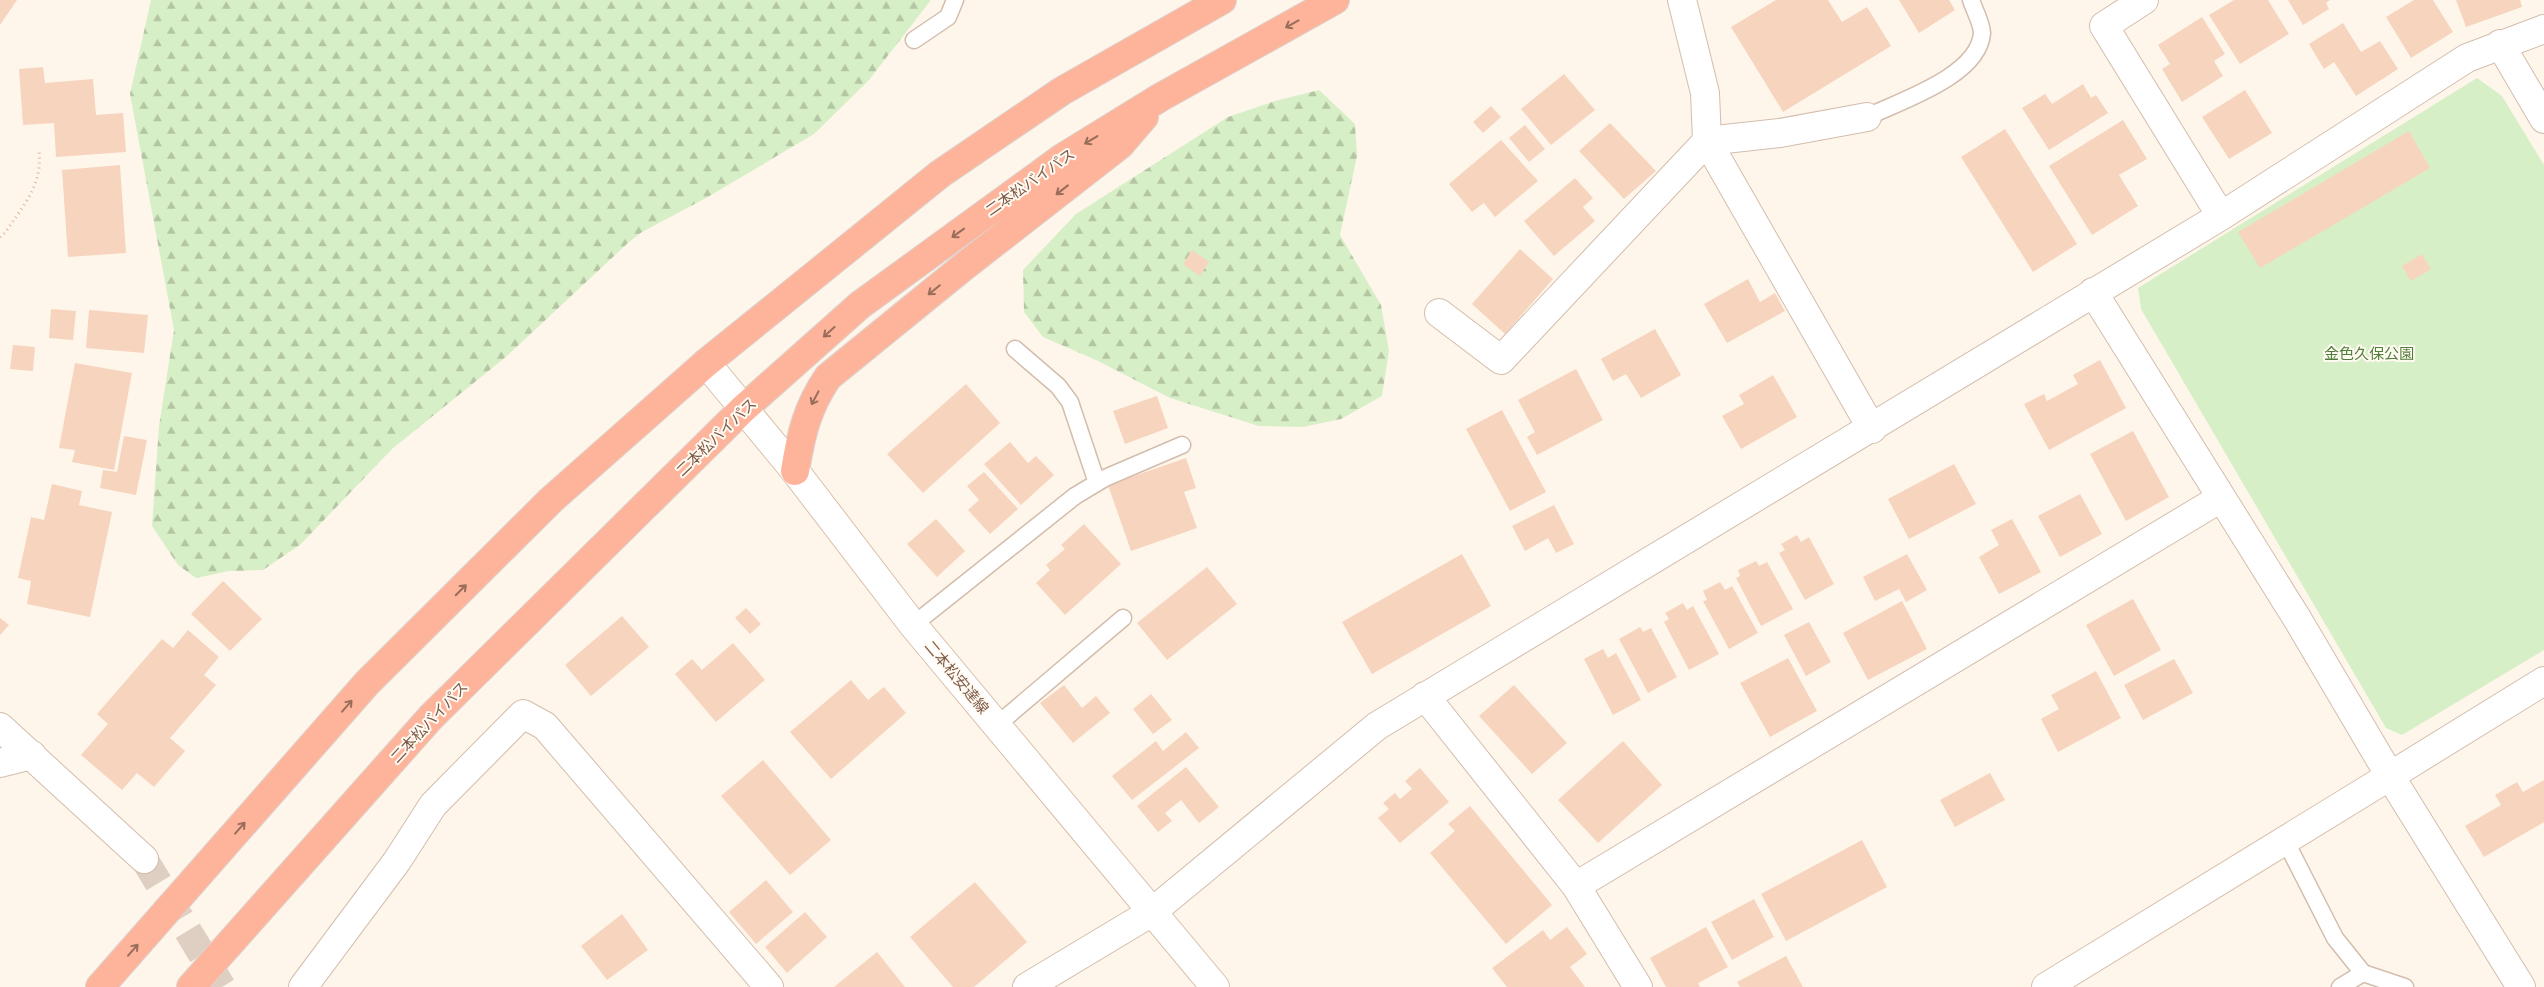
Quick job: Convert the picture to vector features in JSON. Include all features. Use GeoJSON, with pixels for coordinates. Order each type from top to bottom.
{"type":"FeatureCollection","features":[{"type":"Feature","properties":{"kind":"highway"},"geometry":{"type":"LineString","coordinates":[[100,987],[368,683],[551,500],[706,363],[940,174],[1062,91],[1222,0]]}},
{"type":"Feature","properties":{"kind":"highway","name":"二本松バイパス"},"geometry":{"type":"LineString","coordinates":[[191,987],[431,717],[743,409],[860,305],[1062,158],[1161,97],[1335,0]]}},
{"type":"Feature","properties":{"kind":"highway"},"geometry":{"type":"LineString","coordinates":[[795,471],[802,431],[814,398],[828,377],[947,280],[1120,145],[1161,97]]}},
{"type":"Feature","properties":{"kind":"street"},"geometry":{"type":"LineString","coordinates":[[1682,0],[1705,93],[1707,141],[1872,429]]}},
{"type":"Feature","properties":{"kind":"street"},"geometry":{"type":"LineString","coordinates":[[2144,0],[2104,26],[2221,216]]}},
{"type":"Feature","properties":{"kind":"street"},"geometry":{"type":"LineString","coordinates":[[1027,987],[1152,912],[1377,726],[1872,429],[2093,292],[2221,216],[2467,58],[2544,29]]}},
{"type":"Feature","properties":{"kind":"street"},"geometry":{"type":"LineString","coordinates":[[2500,44],[2544,119]]}},
{"type":"Feature","properties":{"kind":"street"},"geometry":{"type":"LineString","coordinates":[[1439,313],[1502,360],[1707,141],[1780,133],[1867,118]]}},
{"type":"Feature","properties":{"kind":"street"},"geometry":{"type":"LineString","coordinates":[[2093,292],[2298,620],[2390,776],[2521,987]]}},
{"type":"Feature","properties":{"kind":"street","name":"二本松安達線"},"geometry":{"type":"LineString","coordinates":[[706,363],[795,471],[914,625],[1215,987]]}},
{"type":"Feature","properties":{"kind":"street"},"geometry":{"type":"LineString","coordinates":[[1576,886],[2221,498]]}},
{"type":"Feature","properties":{"kind":"street"},"geometry":{"type":"LineString","coordinates":[[2046,987],[2544,681]]}},
{"type":"Feature","properties":{"kind":"street"},"geometry":{"type":"LineString","coordinates":[[1425,696],[1576,886],[1638,987]]}},
{"type":"Feature","properties":{"kind":"street"},"geometry":{"type":"LineString","coordinates":[[303,987],[397,861],[433,805],[523,714],[545,726],[769,987]]}},
{"type":"Feature","properties":{"kind":"street"},"geometry":{"type":"LineString","coordinates":[[0,727],[144,859]]}},
{"type":"Feature","properties":{"kind":"street"},"geometry":{"type":"LineString","coordinates":[[0,763],[32,755]]}},
{"type":"Feature","properties":{"kind":"lane"},"geometry":{"type":"LineString","coordinates":[[914,40],[948,17],[955,0]]}},
{"type":"Feature","properties":{"kind":"lane"},"geometry":{"type":"LineString","coordinates":[[1867,118],[1956,74],[1976,52],[1982,32],[1971,0]]}},
{"type":"Feature","properties":{"kind":"lane"},"geometry":{"type":"LineString","coordinates":[[1015,349],[1058,386],[1070,402],[1097,483]]}},
{"type":"Feature","properties":{"kind":"lane"},"geometry":{"type":"LineString","coordinates":[[914,625],[1075,496],[1097,483],[1149,458],[1182,445]]}},
{"type":"Feature","properties":{"kind":"lane"},"geometry":{"type":"LineString","coordinates":[[996,724],[1123,618]]}},
{"type":"Feature","properties":{"kind":"lane"},"geometry":{"type":"LineString","coordinates":[[2285,840],[2334,938],[2363,973],[2405,987]]}},
{"type":"Feature","properties":{"kind":"lane"},"geometry":{"type":"LineString","coordinates":[[2340,987],[2363,973]]}},
{"type":"Feature","properties":{"kind":"path"},"geometry":{"type":"LineString","coordinates":[[0,237],[6,233],[32,192],[41,169],[39,152]]}},
{"type":"Feature","properties":{"kind":"green space"},"geometry":{"type":"Polygon","coordinates":[[[151,0],[931,0],[869,80],[814,134],[706,198],[642,232],[629,242],[507,356],[392,449],[301,544],[263,570],[229,571],[196,578],[178,565],[152,526],[159,426],[174,330],[130,94],[151,0]]]}},
{"type":"Feature","properties":{"kind":"green space","name":"金色久保公園"},"geometry":{"type":"Polygon","coordinates":[[[2477,78],[2502,96],[2544,165],[2544,650],[2402,735],[2386,728],[2141,309],[2138,288],[2477,78]]]}},
{"type":"Feature","properties":{"kind":"green space"},"geometry":{"type":"Polygon","coordinates":[[[1319,90],[1355,124],[1357,156],[1340,235],[1381,305],[1389,351],[1382,396],[1341,419],[1303,427],[1259,426],[1170,398],[1098,361],[1043,337],[1024,312],[1023,270],[1076,214],[1228,117],[1275,101],[1319,90]]]}},
{"type":"Feature","properties":{"kind":"building"},"geometry":{"type":"Polygon","coordinates":[[[0,0],[17,0],[0,25],[0,0]]]}},
{"type":"Feature","properties":{"kind":"building"},"geometry":{"type":"Polygon","coordinates":[[[1776,0],[1828,0],[1842,22],[1867,7],[1891,46],[1783,112],[1731,27],[1776,0]]]}},
{"type":"Feature","properties":{"kind":"building"},"geometry":{"type":"Polygon","coordinates":[[[1899,0],[1949,0],[1955,10],[1919,33],[1899,0]]]}},
{"type":"Feature","properties":{"kind":"building"},"geometry":{"type":"Polygon","coordinates":[[[2234,0],[2268,0],[2289,34],[2240,64],[2209,15],[2234,0]]]}},
{"type":"Feature","properties":{"kind":"building"},"geometry":{"type":"Polygon","coordinates":[[[2288,0],[2330,0],[2326,3],[2329,9],[2303,25],[2288,0]]]}},
{"type":"Feature","properties":{"kind":"building"},"geometry":{"type":"Polygon","coordinates":[[[2414,0],[2433,0],[2453,32],[2411,58],[2386,17],[2414,0]]]}},
{"type":"Feature","properties":{"kind":"building"},"geometry":{"type":"Polygon","coordinates":[[[2456,0],[2520,0],[2522,7],[2466,27],[2456,0]]]}},
{"type":"Feature","properties":{"kind":"building"},"geometry":{"type":"Polygon","coordinates":[[[2202,17],[2225,54],[2214,61],[2223,76],[2182,102],[2162,69],[2170,64],[2158,45],[2202,17]]]}},
{"type":"Feature","properties":{"kind":"building"},"geometry":{"type":"Polygon","coordinates":[[[2343,23],[2361,52],[2380,41],[2398,69],[2356,96],[2334,62],[2324,69],[2309,44],[2343,23]]]}},
{"type":"Feature","properties":{"kind":"building"},"geometry":{"type":"Polygon","coordinates":[[[43,67],[45,83],[93,79],[96,115],[123,113],[126,152],[56,157],[54,123],[23,125],[19,69],[43,67]]]}},
{"type":"Feature","properties":{"kind":"building"},"geometry":{"type":"Polygon","coordinates":[[[1564,74],[1595,110],[1551,145],[1521,109],[1564,74]]]}},
{"type":"Feature","properties":{"kind":"building"},"geometry":{"type":"Polygon","coordinates":[[[2083,84],[2091,98],[2096,95],[2108,113],[2049,150],[2022,108],[2045,94],[2052,104],[2083,84]]]}},
{"type":"Feature","properties":{"kind":"building"},"geometry":{"type":"Polygon","coordinates":[[[2245,90],[2272,133],[2229,159],[2202,117],[2245,90]]]}},
{"type":"Feature","properties":{"kind":"building"},"geometry":{"type":"Polygon","coordinates":[[[1491,106],[1501,117],[1483,133],[1473,122],[1491,106]]]}},
{"type":"Feature","properties":{"kind":"building"},"geometry":{"type":"Polygon","coordinates":[[[2123,120],[2147,159],[2119,175],[2138,206],[2092,235],[2049,166],[2123,120]]]}},
{"type":"Feature","properties":{"kind":"building"},"geometry":{"type":"Polygon","coordinates":[[[1610,123],[1656,171],[1624,199],[1579,151],[1610,123]]]}},
{"type":"Feature","properties":{"kind":"building"},"geometry":{"type":"Polygon","coordinates":[[[1525,125],[1545,149],[1529,162],[1509,138],[1525,125]]]}},
{"type":"Feature","properties":{"kind":"building"},"geometry":{"type":"Polygon","coordinates":[[[2005,129],[2077,244],[2033,272],[1961,157],[2005,129]]]}},
{"type":"Feature","properties":{"kind":"building"},"geometry":{"type":"Polygon","coordinates":[[[2409,131],[2430,168],[2260,268],[2238,232],[2409,131]]]}},
{"type":"Feature","properties":{"kind":"building"},"geometry":{"type":"Polygon","coordinates":[[[1501,140],[1538,181],[1495,217],[1484,203],[1472,212],[1449,184],[1501,140]]]}},
{"type":"Feature","properties":{"kind":"building"},"geometry":{"type":"Polygon","coordinates":[[[120,165],[126,253],[68,257],[62,170],[120,165]]]}},
{"type":"Feature","properties":{"kind":"building"},"geometry":{"type":"Polygon","coordinates":[[[1575,178],[1593,198],[1583,207],[1595,221],[1554,256],[1524,221],[1575,178]]]}},
{"type":"Feature","properties":{"kind":"building"},"geometry":{"type":"Polygon","coordinates":[[[1520,249],[1553,279],[1505,334],[1472,304],[1520,249]]]}},
{"type":"Feature","properties":{"kind":"building"},"geometry":{"type":"Polygon","coordinates":[[[1192,250],[1209,262],[1200,276],[1183,264],[1192,250]]]}},
{"type":"Feature","properties":{"kind":"building"},"geometry":{"type":"Polygon","coordinates":[[[2422,254],[2431,269],[2411,281],[2402,266],[2422,254]]]}},
{"type":"Feature","properties":{"kind":"building"},"geometry":{"type":"Polygon","coordinates":[[[1748,279],[1760,302],[1775,293],[1785,311],[1727,343],[1704,304],[1748,279]]]}},
{"type":"Feature","properties":{"kind":"building"},"geometry":{"type":"Polygon","coordinates":[[[51,309],[76,311],[73,340],[49,338],[51,309]]]}},
{"type":"Feature","properties":{"kind":"building"},"geometry":{"type":"Polygon","coordinates":[[[89,310],[148,315],[144,353],[86,348],[89,310]]]}},
{"type":"Feature","properties":{"kind":"building"},"geometry":{"type":"Polygon","coordinates":[[[1655,329],[1681,375],[1641,398],[1626,374],[1613,381],[1601,359],[1655,329]]]}},
{"type":"Feature","properties":{"kind":"building"},"geometry":{"type":"Polygon","coordinates":[[[13,345],[35,347],[33,371],[10,369],[13,345]]]}},
{"type":"Feature","properties":{"kind":"building"},"geometry":{"type":"Polygon","coordinates":[[[2100,360],[2126,408],[2049,450],[2024,404],[2044,394],[2047,401],[2078,384],[2073,375],[2100,360]]]}},
{"type":"Feature","properties":{"kind":"building"},"geometry":{"type":"Polygon","coordinates":[[[75,363],[132,373],[114,470],[72,462],[75,450],[59,448],[75,363]]]}},
{"type":"Feature","properties":{"kind":"building"},"geometry":{"type":"Polygon","coordinates":[[[1576,369],[1603,420],[1537,455],[1527,437],[1535,432],[1518,400],[1576,369]]]}},
{"type":"Feature","properties":{"kind":"building"},"geometry":{"type":"Polygon","coordinates":[[[1773,375],[1797,417],[1741,449],[1722,416],[1744,404],[1739,395],[1773,375]]]}},
{"type":"Feature","properties":{"kind":"building"},"geometry":{"type":"Polygon","coordinates":[[[966,384],[1000,423],[923,493],[887,454],[966,384]]]}},
{"type":"Feature","properties":{"kind":"building"},"geometry":{"type":"Polygon","coordinates":[[[1157,396],[1168,428],[1125,444],[1113,411],[1157,396]]]}},
{"type":"Feature","properties":{"kind":"building"},"geometry":{"type":"Polygon","coordinates":[[[1502,410],[1546,492],[1510,511],[1466,429],[1502,410]]]}},
{"type":"Feature","properties":{"kind":"building"},"geometry":{"type":"Polygon","coordinates":[[[2133,431],[2169,497],[2126,521],[2090,454],[2133,431]]]}},
{"type":"Feature","properties":{"kind":"building"},"geometry":{"type":"Polygon","coordinates":[[[124,436],[147,440],[136,495],[100,488],[103,470],[117,472],[124,436]]]}},
{"type":"Feature","properties":{"kind":"building"},"geometry":{"type":"Polygon","coordinates":[[[1010,442],[1028,463],[1036,456],[1054,475],[1021,505],[984,464],[1010,442]]]}},
{"type":"Feature","properties":{"kind":"building"},"geometry":{"type":"Polygon","coordinates":[[[1186,458],[1196,488],[1184,492],[1197,528],[1131,551],[1108,485],[1186,458]]]}},
{"type":"Feature","properties":{"kind":"building"},"geometry":{"type":"Polygon","coordinates":[[[1954,464],[1976,504],[1909,539],[1888,499],[1954,464]]]}},
{"type":"Feature","properties":{"kind":"building"},"geometry":{"type":"Polygon","coordinates":[[[984,472],[1018,509],[990,534],[968,510],[979,500],[967,486],[984,472]]]}},
{"type":"Feature","properties":{"kind":"building"},"geometry":{"type":"Polygon","coordinates":[[[52,484],[82,491],[79,505],[112,512],[90,617],[27,604],[31,581],[18,578],[31,517],[44,520],[52,484]]]}},
{"type":"Feature","properties":{"kind":"building"},"geometry":{"type":"Polygon","coordinates":[[[2080,494],[2102,534],[2060,557],[2038,516],[2080,494]]]}},
{"type":"Feature","properties":{"kind":"building"},"geometry":{"type":"Polygon","coordinates":[[[1554,505],[1574,544],[1556,553],[1548,538],[1525,551],[1512,526],[1554,505]]]}},
{"type":"Feature","properties":{"kind":"building"},"geometry":{"type":"Polygon","coordinates":[[[936,519],[965,551],[937,577],[907,544],[936,519]]]}},
{"type":"Feature","properties":{"kind":"building"},"geometry":{"type":"Polygon","coordinates":[[[2012,519],[2041,572],[1999,594],[1979,557],[1999,545],[1991,530],[2012,519]]]}},
{"type":"Feature","properties":{"kind":"building"},"geometry":{"type":"Polygon","coordinates":[[[1084,524],[1121,564],[1065,615],[1036,583],[1050,570],[1046,565],[1065,549],[1061,545],[1084,524]]]}},
{"type":"Feature","properties":{"kind":"building"},"geometry":{"type":"Polygon","coordinates":[[[1797,535],[1801,542],[1809,537],[1834,584],[1805,600],[1779,553],[1785,550],[1781,544],[1797,535]]]}},
{"type":"Feature","properties":{"kind":"building"},"geometry":{"type":"Polygon","coordinates":[[[1462,554],[1491,606],[1372,674],[1342,622],[1462,554]]]}},
{"type":"Feature","properties":{"kind":"building"},"geometry":{"type":"Polygon","coordinates":[[[1907,554],[1927,590],[1906,602],[1899,589],[1875,601],[1863,577],[1907,554]]]}},
{"type":"Feature","properties":{"kind":"building"},"geometry":{"type":"Polygon","coordinates":[[[1756,561],[1759,566],[1767,562],[1793,609],[1761,626],[1736,578],[1740,576],[1738,570],[1756,561]]]}},
{"type":"Feature","properties":{"kind":"building"},"geometry":{"type":"Polygon","coordinates":[[[1207,567],[1237,604],[1167,660],[1137,623],[1207,567]]]}},
{"type":"Feature","properties":{"kind":"building"},"geometry":{"type":"Polygon","coordinates":[[[223,581],[262,619],[230,651],[191,614],[223,581]]]}},
{"type":"Feature","properties":{"kind":"building"},"geometry":{"type":"Polygon","coordinates":[[[1720,582],[1725,590],[1732,586],[1758,633],[1729,649],[1703,601],[1707,600],[1703,591],[1720,582]]]}},
{"type":"Feature","properties":{"kind":"building"},"geometry":{"type":"Polygon","coordinates":[[[2133,599],[2161,650],[2114,676],[2086,625],[2133,599]]]}},
{"type":"Feature","properties":{"kind":"building"},"geometry":{"type":"Polygon","coordinates":[[[1902,601],[1927,649],[1868,680],[1843,633],[1902,601]]]}},
{"type":"Feature","properties":{"kind":"building"},"geometry":{"type":"Polygon","coordinates":[[[1683,603],[1687,610],[1693,606],[1719,654],[1689,670],[1664,622],[1669,619],[1665,613],[1683,603]]]}},
{"type":"Feature","properties":{"kind":"building"},"geometry":{"type":"Polygon","coordinates":[[[746,608],[761,624],[750,634],[735,618],[746,608]]]}},
{"type":"Feature","properties":{"kind":"building"},"geometry":{"type":"Polygon","coordinates":[[[622,616],[649,647],[591,696],[565,665],[622,616]]]}},
{"type":"Feature","properties":{"kind":"building"},"geometry":{"type":"Polygon","coordinates":[[[0,618],[9,625],[0,635],[0,618]]]}},
{"type":"Feature","properties":{"kind":"building"},"geometry":{"type":"Polygon","coordinates":[[[1809,622],[1831,662],[1806,676],[1784,635],[1809,622]]]}},
{"type":"Feature","properties":{"kind":"building"},"geometry":{"type":"Polygon","coordinates":[[[1640,627],[1643,632],[1651,628],[1677,677],[1648,693],[1619,639],[1640,627]]]}},
{"type":"Feature","properties":{"kind":"building"},"geometry":{"type":"Polygon","coordinates":[[[188,630],[219,657],[204,675],[216,685],[170,738],[185,751],[154,787],[137,773],[122,790],[81,755],[108,724],[97,714],[162,639],[173,648],[188,630]]]}},
{"type":"Feature","properties":{"kind":"building"},"geometry":{"type":"Polygon","coordinates":[[[733,643],[765,680],[716,722],[675,674],[692,659],[702,670],[733,643]]]}},
{"type":"Feature","properties":{"kind":"building"},"geometry":{"type":"Polygon","coordinates":[[[1603,649],[1608,658],[1616,653],[1641,700],[1613,715],[1584,659],[1603,649]]]}},
{"type":"Feature","properties":{"kind":"building"},"geometry":{"type":"Polygon","coordinates":[[[1788,658],[1817,711],[1770,737],[1740,683],[1788,658]]]}},
{"type":"Feature","properties":{"kind":"building"},"geometry":{"type":"Polygon","coordinates":[[[2174,659],[2193,693],[2143,720],[2124,685],[2174,659]]]}},
{"type":"Feature","properties":{"kind":"building"},"geometry":{"type":"Polygon","coordinates":[[[2096,671],[2121,718],[2058,752],[2041,719],[2059,709],[2051,695],[2096,671]]]}},
{"type":"Feature","properties":{"kind":"building"},"geometry":{"type":"Polygon","coordinates":[[[851,680],[868,700],[884,687],[906,713],[831,779],[790,732],[851,680]]]}},
{"type":"Feature","properties":{"kind":"building"},"geometry":{"type":"Polygon","coordinates":[[[1064,685],[1082,708],[1096,696],[1110,713],[1073,743],[1040,703],[1064,685]]]}},
{"type":"Feature","properties":{"kind":"building"},"geometry":{"type":"Polygon","coordinates":[[[1514,685],[1567,743],[1532,774],[1479,716],[1514,685]]]}},
{"type":"Feature","properties":{"kind":"building"},"geometry":{"type":"Polygon","coordinates":[[[1151,694],[1172,720],[1153,734],[1133,709],[1151,694]]]}},
{"type":"Feature","properties":{"kind":"building"},"geometry":{"type":"Polygon","coordinates":[[[1186,732],[1199,748],[1132,800],[1112,776],[1156,741],[1163,751],[1186,732]]]}},
{"type":"Feature","properties":{"kind":"building"},"geometry":{"type":"Polygon","coordinates":[[[1623,741],[1662,785],[1598,843],[1558,800],[1623,741]]]}},
{"type":"Feature","properties":{"kind":"building"},"geometry":{"type":"Polygon","coordinates":[[[763,760],[831,840],[790,875],[721,796],[763,760]]]}},
{"type":"Feature","properties":{"kind":"building"},"geometry":{"type":"Polygon","coordinates":[[[1186,767],[1219,807],[1199,823],[1181,800],[1165,813],[1172,821],[1158,832],[1137,806],[1186,767]]]}},
{"type":"Feature","properties":{"kind":"building"},"geometry":{"type":"Polygon","coordinates":[[[1420,768],[1449,802],[1400,843],[1378,818],[1389,809],[1383,803],[1395,793],[1400,799],[1412,789],[1405,781],[1420,768]]]}},
{"type":"Feature","properties":{"kind":"building"},"geometry":{"type":"Polygon","coordinates":[[[1990,773],[2005,800],[1955,827],[1940,800],[1990,773]]]}},
{"type":"Feature","properties":{"kind":"building"},"geometry":{"type":"Polygon","coordinates":[[[2544,780],[2544,822],[2484,857],[2465,826],[2501,805],[2495,795],[2517,782],[2523,792],[2544,780]]]}},
{"type":"Feature","properties":{"kind":"building"},"geometry":{"type":"Polygon","coordinates":[[[1470,806],[1552,905],[1506,944],[1430,853],[1455,831],[1448,824],[1470,806]]]}},
{"type":"Feature","properties":{"kind":"building"},"geometry":{"type":"Polygon","coordinates":[[[1862,840],[1887,887],[1786,941],[1761,894],[1862,840]]]}},
{"type":"Feature","properties":{"kind":"building"},"geometry":{"type":"Polygon","coordinates":[[[766,880],[793,912],[756,944],[729,912],[766,880]]]}},
{"type":"Feature","properties":{"kind":"building"},"geometry":{"type":"Polygon","coordinates":[[[975,882],[1027,942],[974,987],[953,987],[910,937],[975,882]]]}},
{"type":"Feature","properties":{"kind":"building"},"geometry":{"type":"Polygon","coordinates":[[[1754,899],[1774,937],[1732,960],[1711,922],[1754,899]]]}},
{"type":"Feature","properties":{"kind":"building"},"geometry":{"type":"Polygon","coordinates":[[[805,912],[827,937],[787,973],[765,947],[805,912]]]}},
{"type":"Feature","properties":{"kind":"building"},"geometry":{"type":"Polygon","coordinates":[[[622,914],[648,950],[607,980],[581,946],[622,914]]]}},
{"type":"Feature","properties":{"kind":"building"},"geometry":{"type":"Polygon","coordinates":[[[1567,927],[1587,954],[1570,967],[1585,987],[1507,987],[1492,968],[1543,930],[1550,940],[1567,927]]]}},
{"type":"Feature","properties":{"kind":"building"},"geometry":{"type":"Polygon","coordinates":[[[1706,927],[1728,967],[1698,983],[1700,987],[1666,987],[1650,958],[1706,927]]]}},
{"type":"Feature","properties":{"kind":"building"},"geometry":{"type":"Polygon","coordinates":[[[877,952],[905,987],[834,987],[877,952]]]}},
{"type":"Feature","properties":{"kind":"building"},"geometry":{"type":"Polygon","coordinates":[[[1786,956],[1803,987],[1740,987],[1737,982],[1786,956]]]}},
{"type":"Feature","properties":{"kind":"tunnel"},"geometry":{"type":"LineString","coordinates":[[144,859],[222,987]]}}]}
